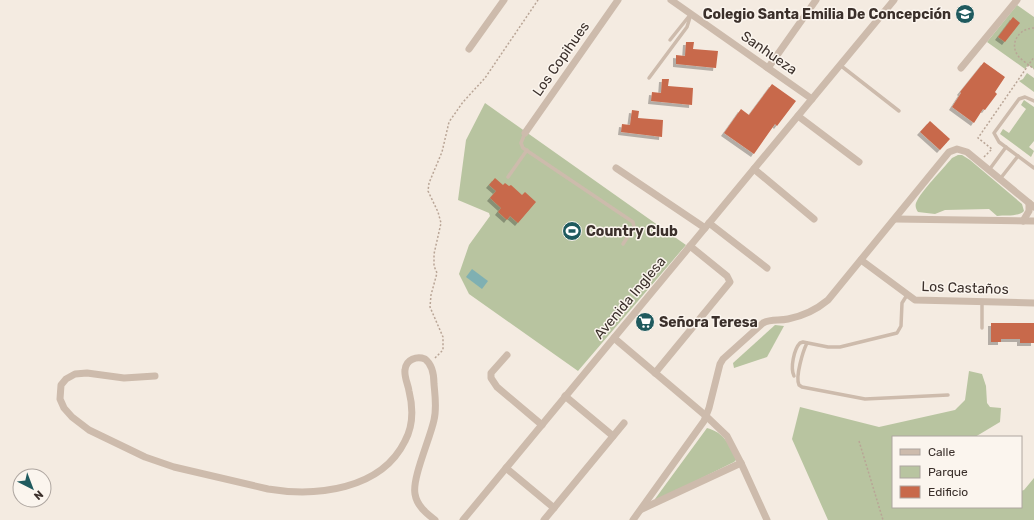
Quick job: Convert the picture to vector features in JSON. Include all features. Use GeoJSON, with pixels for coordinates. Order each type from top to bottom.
{"type":"FeatureCollection","features":[{"type":"Feature","properties":{"kind":"street"},"geometry":{"type":"LineString","coordinates":[[469,49],[504,0]]}},
{"type":"Feature","properties":{"kind":"street","name":"Los Copihues"},"geometry":{"type":"LineString","coordinates":[[525,133],[618,0]]}},
{"type":"Feature","properties":{"kind":"street","name":"Sanhueza"},"geometry":{"type":"LineString","coordinates":[[671,0],[812,99]]}},
{"type":"Feature","properties":{"kind":"street"},"geometry":{"type":"LineString","coordinates":[[768,68],[816,0]]}},
{"type":"Feature","properties":{"kind":"street","name":"Avenida Inglesa"},"geometry":{"type":"LineString","coordinates":[[463,520],[894,0]]}},
{"type":"Feature","properties":{"kind":"street"},"geometry":{"type":"LineString","coordinates":[[961,68],[1017,0]]}},
{"type":"Feature","properties":{"kind":"street"},"geometry":{"type":"LineString","coordinates":[[798,116],[859,162]]}},
{"type":"Feature","properties":{"kind":"street"},"geometry":{"type":"LineString","coordinates":[[633,520],[698,431],[706,416],[720,364],[726,356],[763,323],[770,320],[797,317],[811,312],[833,295],[949,152],[954,149],[961,149],[967,152],[1031,205],[1023,221]]}},
{"type":"Feature","properties":{"kind":"street"},"geometry":{"type":"LineString","coordinates":[[616,168],[707,226],[767,268]]}},
{"type":"Feature","properties":{"kind":"street"},"geometry":{"type":"LineString","coordinates":[[754,169],[814,220]]}},
{"type":"Feature","properties":{"kind":"street"},"geometry":{"type":"LineString","coordinates":[[895,219],[1034,221]]}},
{"type":"Feature","properties":{"kind":"street"},"geometry":{"type":"LineString","coordinates":[[655,373],[730,282],[727,276],[690,246]]}},
{"type":"Feature","properties":{"kind":"street","name":"Los Castaños"},"geometry":{"type":"LineString","coordinates":[[861,260],[907,295],[918,300],[1034,303]]}},
{"type":"Feature","properties":{"kind":"street"},"geometry":{"type":"LineString","coordinates":[[614,338],[706,416],[727,436],[741,463],[766,520]]}},
{"type":"Feature","properties":{"kind":"street"},"geometry":{"type":"LineString","coordinates":[[507,355],[492,373],[492,380],[507,396],[542,425]]}},
{"type":"Feature","properties":{"kind":"street"},"geometry":{"type":"LineString","coordinates":[[155,376],[124,378],[88,373],[74,374],[63,382],[60,389],[60,399],[64,408],[72,417],[89,430],[160,463],[268,489],[288,492],[306,492],[333,489],[363,480],[381,470],[392,460],[405,442],[411,424],[411,403],[405,375],[405,367],[410,360],[417,358],[425,359],[430,364],[434,376],[435,412],[414,490],[419,506],[435,520]]}},
{"type":"Feature","properties":{"kind":"street"},"geometry":{"type":"LineString","coordinates":[[565,396],[613,436]]}},
{"type":"Feature","properties":{"kind":"street"},"geometry":{"type":"LineString","coordinates":[[544,520],[624,423]]}},
{"type":"Feature","properties":{"kind":"street"},"geometry":{"type":"LineString","coordinates":[[640,510],[741,463]]}},
{"type":"Feature","properties":{"kind":"street"},"geometry":{"type":"LineString","coordinates":[[506,468],[554,508]]}},
{"type":"Feature","properties":{"kind":"lane"},"geometry":{"type":"LineString","coordinates":[[670,40],[691,14]]}},
{"type":"Feature","properties":{"kind":"lane"},"geometry":{"type":"LineString","coordinates":[[649,78],[687,27],[691,14]]}},
{"type":"Feature","properties":{"kind":"lane"},"geometry":{"type":"LineString","coordinates":[[840,65],[899,111]]}},
{"type":"Feature","properties":{"kind":"lane"},"geometry":{"type":"LineString","coordinates":[[1034,101],[1025,97],[1019,99],[995,131],[994,135],[997,140],[1034,168]]}},
{"type":"Feature","properties":{"kind":"lane"},"geometry":{"type":"LineString","coordinates":[[525,133],[521,143],[522,147],[634,222],[634,227],[623,244]]}},
{"type":"Feature","properties":{"kind":"lane"},"geometry":{"type":"LineString","coordinates":[[989,170],[1006,147]]}},
{"type":"Feature","properties":{"kind":"lane"},"geometry":{"type":"LineString","coordinates":[[508,178],[526,150]]}},
{"type":"Feature","properties":{"kind":"lane"},"geometry":{"type":"LineString","coordinates":[[1000,179],[1018,156]]}},
{"type":"Feature","properties":{"kind":"lane"},"geometry":{"type":"LineString","coordinates":[[794,376],[792,369],[798,344],[801,342],[840,347],[894,334],[900,328],[902,303],[907,295]]}},
{"type":"Feature","properties":{"kind":"lane"},"geometry":{"type":"LineString","coordinates":[[982,302],[982,328]]}},
{"type":"Feature","properties":{"kind":"lane"},"geometry":{"type":"LineString","coordinates":[[807,343],[803,351],[798,379],[799,385],[802,387],[865,399],[948,395]]}},
{"type":"Feature","properties":{"kind":"path"},"geometry":{"type":"LineString","coordinates":[[430,364],[443,350],[443,337],[430,307],[431,295],[437,273],[434,266],[434,254],[441,223],[438,212],[428,191],[429,183],[442,152],[449,122],[462,102],[485,78],[538,0]]}},
{"type":"Feature","properties":{"kind":"path"},"geometry":{"type":"LineString","coordinates":[[1034,28],[1029,28],[1020,32],[1014,44],[1019,57],[1034,68]]}},
{"type":"Feature","properties":{"kind":"path"},"geometry":{"type":"LineString","coordinates":[[980,163],[992,149],[978,138],[1034,57]]}},
{"type":"Feature","properties":{"kind":"path"},"geometry":{"type":"LineString","coordinates":[[859,441],[883,520]]}},
{"type":"Feature","properties":{"kind":"green space"},"geometry":{"type":"Polygon","coordinates":[[[1017,5],[1034,17],[1034,69],[1028,65],[1025,69],[987,42],[1017,5]]]}},
{"type":"Feature","properties":{"kind":"green space"},"geometry":{"type":"Polygon","coordinates":[[[1027,73],[1034,78],[1034,92],[1019,81],[1023,79],[1027,73]]]}},
{"type":"Feature","properties":{"kind":"green space"},"geometry":{"type":"Polygon","coordinates":[[[1024,100],[1034,107],[1034,141],[1029,147],[1034,151],[1031,157],[1000,134],[1003,129],[1009,133],[1026,109],[1021,105],[1024,100]]]}},
{"type":"Feature","properties":{"kind":"green space","name":"Country Club"},"geometry":{"type":"Polygon","coordinates":[[[485,103],[686,245],[578,371],[469,294],[459,274],[469,245],[490,216],[489,213],[458,200],[466,140],[485,103]]]}},
{"type":"Feature","properties":{"kind":"green space"},"geometry":{"type":"Polygon","coordinates":[[[962,155],[970,160],[1022,204],[1024,211],[1015,215],[997,216],[989,209],[945,210],[935,214],[918,212],[916,204],[922,192],[952,158],[962,155]]]}},
{"type":"Feature","properties":{"kind":"green space"},"geometry":{"type":"Polygon","coordinates":[[[775,325],[784,326],[767,357],[734,368],[733,363],[775,325]]]}},
{"type":"Feature","properties":{"kind":"green space"},"geometry":{"type":"Polygon","coordinates":[[[969,371],[982,374],[986,386],[987,403],[990,407],[1001,408],[1000,422],[977,436],[892,436],[892,508],[1022,508],[1022,491],[1034,478],[1034,520],[828,520],[792,439],[800,407],[879,427],[955,410],[965,400],[969,371]]]}},
{"type":"Feature","properties":{"kind":"green space"},"geometry":{"type":"Polygon","coordinates":[[[707,428],[722,436],[737,459],[734,462],[657,500],[655,499],[707,428]]]}},
{"type":"Feature","properties":{"kind":"water"},"geometry":{"type":"Polygon","coordinates":[[[472,269],[488,281],[482,289],[466,277],[472,269]]]}},
{"type":"Feature","properties":{"kind":"building"},"geometry":{"type":"Polygon","coordinates":[[[1013,17],[1020,23],[1005,42],[998,37],[1013,17]]]}},
{"type":"Feature","properties":{"kind":"building"},"geometry":{"type":"Polygon","coordinates":[[[686,42],[694,42],[693,49],[718,51],[716,68],[676,64],[676,55],[685,56],[686,42]]]}},
{"type":"Feature","properties":{"kind":"building"},"geometry":{"type":"Polygon","coordinates":[[[984,62],[1005,77],[995,92],[997,94],[985,110],[983,109],[974,123],[952,107],[961,93],[960,92],[984,62]]]}},
{"type":"Feature","properties":{"kind":"building"},"geometry":{"type":"Polygon","coordinates":[[[662,79],[669,79],[668,86],[693,88],[692,105],[651,101],[652,92],[661,93],[662,79]]]}},
{"type":"Feature","properties":{"kind":"building"},"geometry":{"type":"Polygon","coordinates":[[[772,84],[796,101],[777,126],[775,124],[754,154],[724,133],[741,109],[749,115],[772,84]]]}},
{"type":"Feature","properties":{"kind":"building"},"geometry":{"type":"Polygon","coordinates":[[[632,110],[639,111],[638,118],[663,120],[662,137],[621,132],[622,124],[630,125],[632,110]]]}},
{"type":"Feature","properties":{"kind":"building"},"geometry":{"type":"Polygon","coordinates":[[[930,121],[950,139],[940,150],[920,132],[930,121]]]}},
{"type":"Feature","properties":{"kind":"building"},"geometry":{"type":"Polygon","coordinates":[[[495,178],[503,185],[505,183],[509,186],[511,185],[522,195],[525,192],[536,202],[518,223],[510,216],[507,220],[498,212],[501,208],[490,198],[496,191],[489,185],[495,178]]]}},
{"type":"Feature","properties":{"kind":"building"},"geometry":{"type":"Polygon","coordinates":[[[991,323],[1034,323],[1034,343],[1020,343],[1020,339],[1001,339],[1001,342],[991,342],[991,323]]]}},
{"type":"Feature","properties":{"kind":"place","name":"Colegio Santa Emilia De Concepción"},"geometry":{"type":"Point","coordinates":[965,14]}},
{"type":"Feature","properties":{"kind":"place","name":"Country Club"},"geometry":{"type":"Point","coordinates":[572,231]}},
{"type":"Feature","properties":{"kind":"place","name":"Señora Teresa"},"geometry":{"type":"Point","coordinates":[645,322]}}]}
